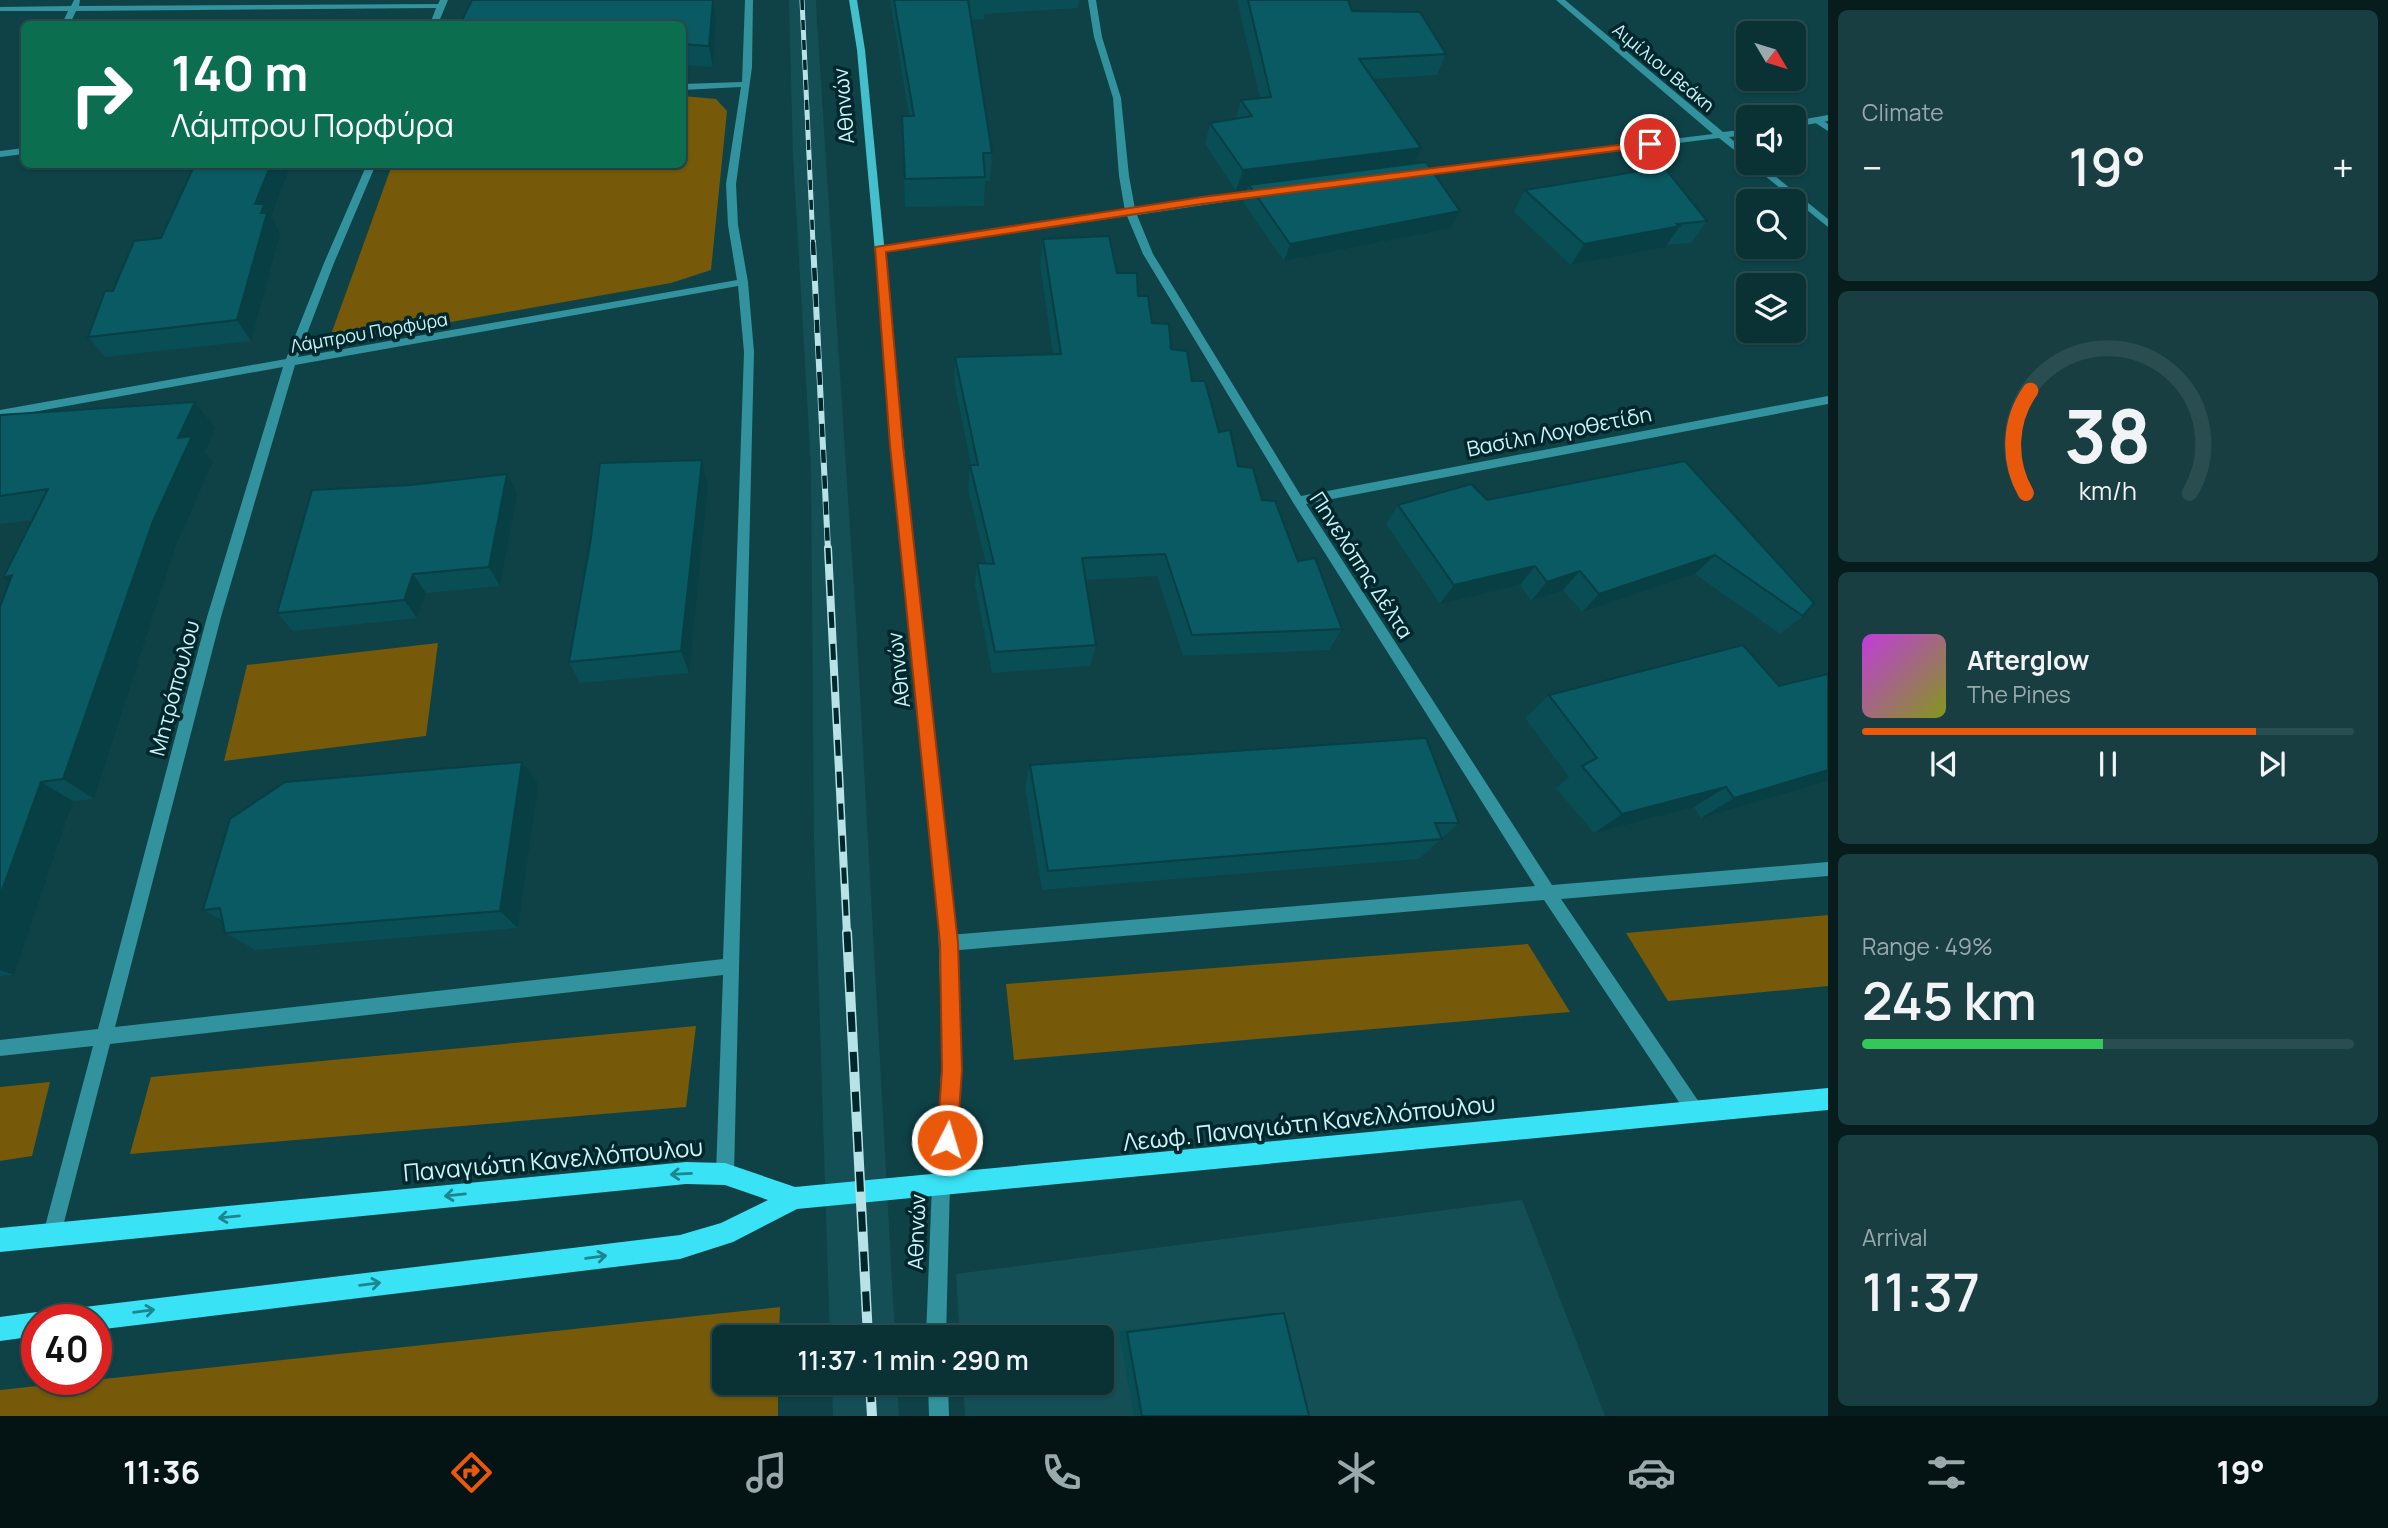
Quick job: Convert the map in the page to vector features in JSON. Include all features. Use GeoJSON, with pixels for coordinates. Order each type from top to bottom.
{"type":"FeatureCollection","features":[{"type":"Feature","properties":{"kind":"main road","name":"Λεωφ. Παναγιώτη Κανελλόπουλου"},"geometry":{"type":"LineString","coordinates":[[795,1198],[1828,1099]]}},
{"type":"Feature","properties":{"kind":"main road","name":"Παναγιώτη Κανελλόπουλου"},"geometry":{"type":"LineString","coordinates":[[0,1240],[686,1173],[725,1174],[795,1198]]}},
{"type":"Feature","properties":{"kind":"main road"},"geometry":{"type":"LineString","coordinates":[[112,1316],[680,1247],[725,1234],[795,1198]]}},
{"type":"Feature","properties":{"kind":"main road"},"geometry":{"type":"LineString","coordinates":[[0,1329],[21,1326]]}},
{"type":"Feature","properties":{"kind":"street"},"geometry":{"type":"LineString","coordinates":[[66,21],[77,0]]}},
{"type":"Feature","properties":{"kind":"street"},"geometry":{"type":"LineString","coordinates":[[725,1174],[749,352],[743,282],[733,225],[731,184],[749,52],[749,0]]}},
{"type":"Feature","properties":{"kind":"street","name":"Αθηνών"},"geometry":{"type":"LineString","coordinates":[[853,0],[861,50],[897,445],[949,943],[952,1070],[941,1184],[936,1325]]}},
{"type":"Feature","properties":{"kind":"street","name":"Πηνελόπης Δέλτα"},"geometry":{"type":"LineString","coordinates":[[1092,0],[1095,25],[1117,97],[1130,211],[1158,273],[1298,500],[1548,893],[1695,1111]]}},
{"type":"Feature","properties":{"kind":"street","name":"Αιμίλιου Βεάκη"},"geometry":{"type":"LineString","coordinates":[[1560,0],[1736,147]]}},
{"type":"Feature","properties":{"kind":"street"},"geometry":{"type":"LineString","coordinates":[[0,9],[443,3],[435,21]]}},
{"type":"Feature","properties":{"kind":"street"},"geometry":{"type":"LineString","coordinates":[[686,87],[745,84]]}},
{"type":"Feature","properties":{"kind":"street"},"geometry":{"type":"LineString","coordinates":[[1806,122],[1828,118]]}},
{"type":"Feature","properties":{"kind":"street"},"geometry":{"type":"LineString","coordinates":[[1817,120],[1828,128]]}},
{"type":"Feature","properties":{"kind":"street"},"geometry":{"type":"LineString","coordinates":[[1407,174],[1736,133]]}},
{"type":"Feature","properties":{"kind":"street"},"geometry":{"type":"LineString","coordinates":[[0,154],[21,151]]}},
{"type":"Feature","properties":{"kind":"street","name":"Μητρόπουλου"},"geometry":{"type":"LineString","coordinates":[[52,1234],[218,605],[290,364],[370,168]]}},
{"type":"Feature","properties":{"kind":"street"},"geometry":{"type":"LineString","coordinates":[[1768,175],[1828,225]]}},
{"type":"Feature","properties":{"kind":"street"},"geometry":{"type":"LineString","coordinates":[[880,250],[1279,191]]}},
{"type":"Feature","properties":{"kind":"street","name":"Λάμπρου Πορφύρα"},"geometry":{"type":"LineString","coordinates":[[0,414],[743,282]]}},
{"type":"Feature","properties":{"kind":"street","name":"Βασίλη Λογοθετίδη"},"geometry":{"type":"LineString","coordinates":[[1298,500],[1828,400]]}},
{"type":"Feature","properties":{"kind":"street"},"geometry":{"type":"LineString","coordinates":[[949,943],[1828,869]]}},
{"type":"Feature","properties":{"kind":"street"},"geometry":{"type":"LineString","coordinates":[[0,1048],[732,966]]}},
{"type":"Feature","properties":{"kind":"street"},"geometry":{"type":"LineString","coordinates":[[938,1395],[939,1416]]}},
{"type":"Feature","properties":{"kind":"shaded area"},"geometry":{"type":"Polygon","coordinates":[[[789,0],[816,0],[856,621],[894,1325],[830,1325],[814,839],[811,466],[793,155],[789,0]]]}},
{"type":"Feature","properties":{"kind":"shaded area"},"geometry":{"type":"Polygon","coordinates":[[[686,96],[716,99],[727,111],[711,270],[671,283],[339,342],[329,340],[391,168],[686,168],[686,96]]]}},
{"type":"Feature","properties":{"kind":"shaded area"},"geometry":{"type":"Polygon","coordinates":[[[438,643],[426,736],[224,761],[247,665],[438,643]]]}},
{"type":"Feature","properties":{"kind":"shaded area"},"geometry":{"type":"Polygon","coordinates":[[[1828,915],[1828,986],[1668,1001],[1626,933],[1828,915]]]}},
{"type":"Feature","properties":{"kind":"shaded area"},"geometry":{"type":"Polygon","coordinates":[[[1528,944],[1570,1012],[1014,1060],[1006,984],[1528,944]]]}},
{"type":"Feature","properties":{"kind":"shaded area"},"geometry":{"type":"Polygon","coordinates":[[[696,1026],[686,1107],[130,1154],[151,1077],[696,1026]]]}},
{"type":"Feature","properties":{"kind":"shaded area"},"geometry":{"type":"Polygon","coordinates":[[[50,1082],[32,1156],[0,1161],[0,1087],[50,1082]]]}},
{"type":"Feature","properties":{"kind":"shaded area"},"geometry":{"type":"Polygon","coordinates":[[[1522,1200],[1605,1416],[965,1416],[964,1395],[1114,1395],[1114,1325],[959,1325],[956,1274],[1522,1200]]]}},
{"type":"Feature","properties":{"kind":"shaded area"},"geometry":{"type":"Polygon","coordinates":[[[780,1307],[779,1325],[712,1325],[712,1395],[778,1395],[778,1416],[0,1416],[0,1390],[21,1388],[21,1395],[112,1395],[112,1378],[780,1307]]]}},
{"type":"Feature","properties":{"kind":"shaded area"},"geometry":{"type":"Polygon","coordinates":[[[832,1395],[898,1395],[899,1416],[833,1416],[832,1395]]]}},
{"type":"Feature","properties":{"kind":"building"},"geometry":{"type":"Polygon","coordinates":[[[472,0],[713,0],[709,46],[686,44],[686,21],[462,21],[472,0]]]}},
{"type":"Feature","properties":{"kind":"building"},"geometry":{"type":"Polygon","coordinates":[[[894,0],[968,0],[992,153],[983,153],[985,177],[905,179],[902,116],[914,116],[894,0]]]}},
{"type":"Feature","properties":{"kind":"building"},"geometry":{"type":"Polygon","coordinates":[[[1248,0],[1348,0],[1352,11],[1420,12],[1446,54],[1359,59],[1421,148],[1243,170],[1210,123],[1252,116],[1241,100],[1271,97],[1248,0]]]}},
{"type":"Feature","properties":{"kind":"building"},"geometry":{"type":"Polygon","coordinates":[[[1426,162],[1460,211],[1290,244],[1249,185],[1426,162]]]}},
{"type":"Feature","properties":{"kind":"building"},"geometry":{"type":"Polygon","coordinates":[[[1664,167],[1707,221],[1677,224],[1680,226],[1584,244],[1525,190],[1664,167]]]}},
{"type":"Feature","properties":{"kind":"building"},"geometry":{"type":"Polygon","coordinates":[[[193,168],[269,168],[255,204],[264,204],[261,213],[267,213],[237,320],[88,337],[105,291],[113,291],[134,241],[161,238],[193,168]]]}},
{"type":"Feature","properties":{"kind":"building"},"geometry":{"type":"Polygon","coordinates":[[[1109,236],[1117,273],[1137,273],[1138,296],[1148,296],[1152,323],[1169,324],[1171,349],[1187,351],[1192,381],[1205,381],[1219,432],[1230,430],[1238,466],[1253,468],[1262,500],[1275,501],[1298,561],[1315,558],[1342,629],[1192,635],[1165,554],[1082,558],[1096,645],[995,652],[977,563],[994,564],[970,465],[978,465],[955,357],[1061,354],[1043,239],[1109,236]]]}},
{"type":"Feature","properties":{"kind":"building"},"geometry":{"type":"Polygon","coordinates":[[[195,402],[178,438],[192,436],[153,521],[63,779],[41,782],[0,896],[0,607],[12,575],[3,578],[48,489],[0,496],[0,415],[195,402]]]}},
{"type":"Feature","properties":{"kind":"building"},"geometry":{"type":"Polygon","coordinates":[[[702,460],[681,651],[569,662],[591,538],[600,463],[702,460]]]}},
{"type":"Feature","properties":{"kind":"building"},"geometry":{"type":"Polygon","coordinates":[[[1685,461],[1814,603],[1803,616],[1715,555],[1599,594],[1580,571],[1547,582],[1535,566],[1454,585],[1398,505],[1471,484],[1487,500],[1685,461]]]}},
{"type":"Feature","properties":{"kind":"building"},"geometry":{"type":"Polygon","coordinates":[[[507,474],[489,567],[413,574],[404,600],[277,613],[312,490],[411,485],[507,474]]]}},
{"type":"Feature","properties":{"kind":"building"},"geometry":{"type":"Polygon","coordinates":[[[1743,645],[1779,686],[1828,674],[1828,770],[1734,798],[1726,787],[1622,814],[1582,766],[1597,758],[1549,695],[1743,645]]]}},
{"type":"Feature","properties":{"kind":"building"},"geometry":{"type":"Polygon","coordinates":[[[1426,738],[1459,823],[1435,823],[1442,839],[1048,871],[1030,765],[1426,738]]]}},
{"type":"Feature","properties":{"kind":"building"},"geometry":{"type":"Polygon","coordinates":[[[522,762],[500,911],[225,933],[220,908],[203,910],[230,819],[285,782],[522,762]]]}},
{"type":"Feature","properties":{"kind":"building"},"geometry":{"type":"Polygon","coordinates":[[[1284,1313],[1309,1416],[1142,1416],[1127,1332],[1284,1313]]]}},
{"type":"Feature","properties":{"kind":"railway"},"geometry":{"type":"LineString","coordinates":[[802,0],[813,244]]}},
{"type":"Feature","properties":{"kind":"railway"},"geometry":{"type":"LineString","coordinates":[[813,242],[828,550]]}},
{"type":"Feature","properties":{"kind":"railway"},"geometry":{"type":"LineString","coordinates":[[828,548],[847,934]]}},
{"type":"Feature","properties":{"kind":"railway"},"geometry":{"type":"LineString","coordinates":[[847,932],[867,1325]]}},
{"type":"Feature","properties":{"kind":"railway"},"geometry":{"type":"LineString","coordinates":[[871,1395],[872,1416]]}},
{"type":"Feature","properties":{"kind":"route"},"geometry":{"type":"LineString","coordinates":[[947,1140],[952,1070],[949,943],[897,445],[880,250],[1202,201],[1650,144]]}}]}
